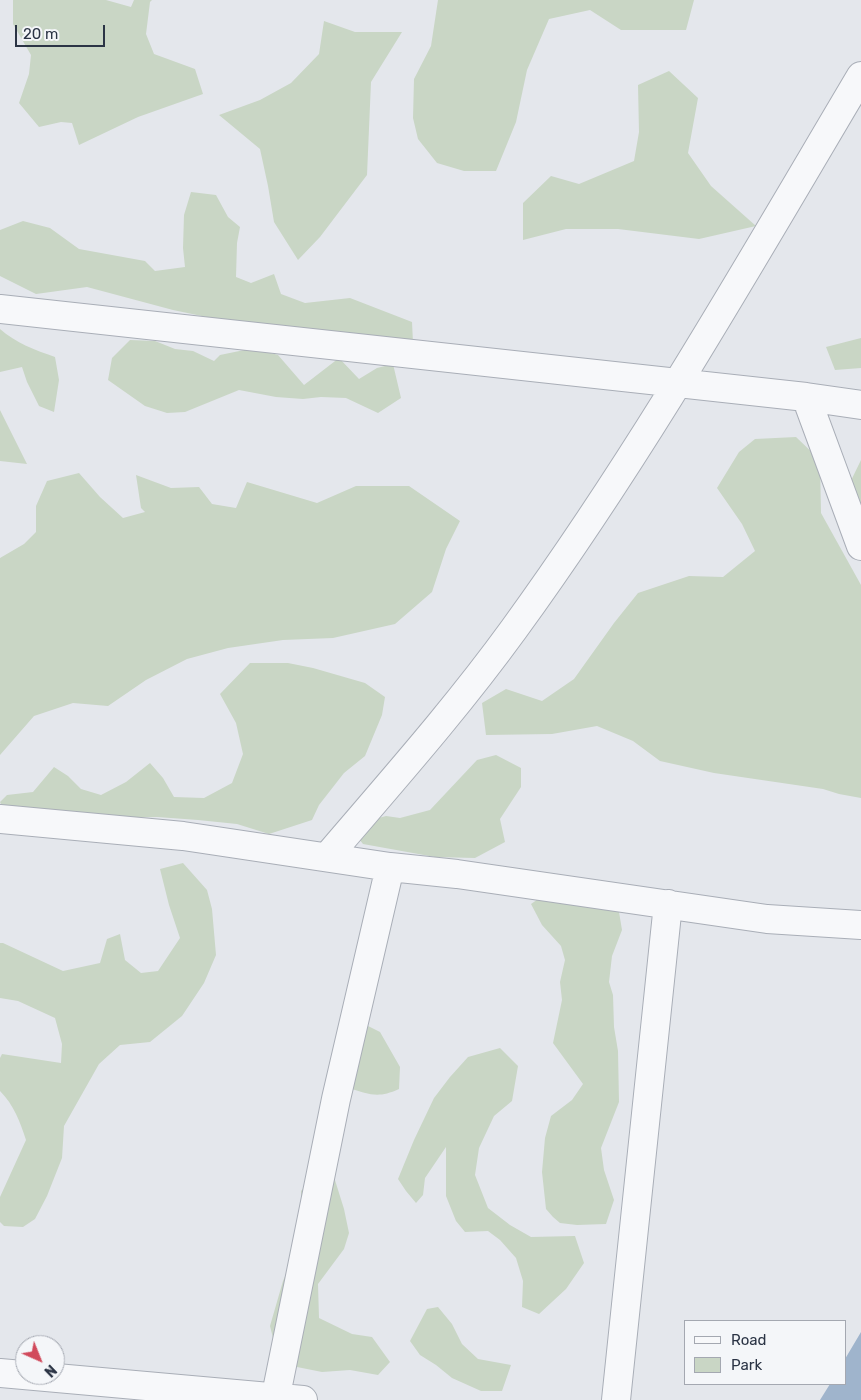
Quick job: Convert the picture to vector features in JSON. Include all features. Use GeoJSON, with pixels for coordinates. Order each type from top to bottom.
{"type":"FeatureCollection","features":[{"type":"Feature","properties":{"kind":"street"},"geometry":{"type":"LineString","coordinates":[[327,857],[459,702],[579,536],[678,384],[861,76]]}},
{"type":"Feature","properties":{"kind":"street"},"geometry":{"type":"LineString","coordinates":[[0,309],[806,397],[861,405]]}},
{"type":"Feature","properties":{"kind":"street"},"geometry":{"type":"LineString","coordinates":[[806,397],[861,546]]}},
{"type":"Feature","properties":{"kind":"street"},"geometry":{"type":"LineString","coordinates":[[0,819],[182,836],[767,919],[861,925]]}},
{"type":"Feature","properties":{"kind":"street"},"geometry":{"type":"LineString","coordinates":[[275,1399],[336,1099],[390,867]]}},
{"type":"Feature","properties":{"kind":"street"},"geometry":{"type":"LineString","coordinates":[[616,1400],[668,904]]}},
{"type":"Feature","properties":{"kind":"street"},"geometry":{"type":"LineString","coordinates":[[0,1373],[303,1400]]}},
{"type":"Feature","properties":{"kind":"green space"},"geometry":{"type":"Polygon","coordinates":[[[13,0],[106,0],[131,7],[134,0],[152,0],[150,2],[146,34],[154,54],[195,69],[203,94],[138,117],[79,145],[72,123],[61,122],[39,127],[19,103],[29,74],[31,55],[13,24],[13,0]]]}},
{"type":"Feature","properties":{"kind":"green space"},"geometry":{"type":"Polygon","coordinates":[[[438,0],[694,0],[686,30],[621,30],[590,10],[549,19],[527,70],[516,122],[496,171],[464,171],[437,163],[418,139],[413,118],[414,79],[431,46],[438,0]]]}},
{"type":"Feature","properties":{"kind":"green space"},"geometry":{"type":"Polygon","coordinates":[[[324,21],[355,32],[402,32],[371,82],[367,175],[320,237],[298,260],[274,222],[260,149],[219,115],[260,100],[291,83],[319,54],[324,21]]]}},
{"type":"Feature","properties":{"kind":"green space"},"geometry":{"type":"Polygon","coordinates":[[[669,71],[698,98],[688,153],[711,186],[756,226],[699,239],[618,229],[566,229],[523,240],[523,203],[551,176],[579,184],[634,161],[639,132],[638,85],[669,71]]]}},
{"type":"Feature","properties":{"kind":"green space"},"geometry":{"type":"Polygon","coordinates":[[[191,192],[216,195],[228,217],[240,227],[237,243],[236,277],[251,283],[274,274],[281,294],[305,303],[350,298],[412,322],[413,343],[259,328],[173,310],[87,287],[36,294],[0,276],[0,230],[23,221],[50,228],[79,249],[145,261],[155,271],[185,267],[183,248],[184,215],[191,192]]]}},
{"type":"Feature","properties":{"kind":"green space"},"geometry":{"type":"Polygon","coordinates":[[[0,329],[19,342],[55,357],[59,380],[54,412],[39,406],[22,367],[0,372],[0,329]]]}},
{"type":"Feature","properties":{"kind":"green space"},"geometry":{"type":"Polygon","coordinates":[[[861,338],[861,368],[835,370],[826,347],[861,338]]]}},
{"type":"Feature","properties":{"kind":"green space"},"geometry":{"type":"Polygon","coordinates":[[[130,340],[155,341],[175,349],[193,351],[214,361],[220,355],[254,348],[278,355],[304,385],[339,358],[359,379],[377,368],[393,364],[401,398],[378,413],[346,398],[321,397],[303,399],[276,397],[239,390],[185,412],[167,413],[145,406],[108,380],[112,358],[130,340]]]}},
{"type":"Feature","properties":{"kind":"green space"},"geometry":{"type":"Polygon","coordinates":[[[0,410],[27,464],[0,461],[0,410]]]}},
{"type":"Feature","properties":{"kind":"green space"},"geometry":{"type":"Polygon","coordinates":[[[796,437],[820,460],[821,513],[861,585],[861,798],[823,789],[714,773],[660,761],[633,741],[597,726],[552,734],[486,735],[482,703],[506,689],[542,701],[574,679],[638,593],[689,576],[723,577],[755,551],[742,524],[717,488],[739,452],[755,439],[796,437]]]}},
{"type":"Feature","properties":{"kind":"green space"},"geometry":{"type":"Polygon","coordinates":[[[861,460],[861,508],[843,497],[861,460]]]}},
{"type":"Feature","properties":{"kind":"green space"},"geometry":{"type":"Polygon","coordinates":[[[79,473],[100,497],[123,518],[145,512],[141,508],[136,475],[171,488],[199,487],[212,504],[236,508],[247,482],[317,503],[356,486],[409,486],[460,521],[446,549],[432,592],[395,624],[333,638],[283,640],[228,648],[187,659],[146,680],[108,706],[73,703],[34,716],[0,755],[0,558],[24,544],[36,532],[36,506],[47,481],[79,473]]]}},
{"type":"Feature","properties":{"kind":"green space"},"geometry":{"type":"Polygon","coordinates":[[[250,663],[288,663],[313,668],[365,683],[385,697],[382,715],[365,756],[344,773],[319,805],[312,820],[269,834],[237,824],[198,820],[157,817],[105,818],[5,813],[0,802],[7,795],[33,792],[54,767],[68,776],[81,789],[101,795],[126,782],[150,763],[163,778],[174,797],[204,798],[232,783],[243,754],[236,723],[220,694],[250,663]]]}},
{"type":"Feature","properties":{"kind":"green space"},"geometry":{"type":"Polygon","coordinates":[[[496,755],[521,768],[521,787],[500,819],[505,842],[475,858],[435,857],[363,844],[355,834],[368,821],[386,816],[400,818],[430,810],[477,760],[496,755]]]}},
{"type":"Feature","properties":{"kind":"green space"},"geometry":{"type":"Polygon","coordinates":[[[183,863],[207,890],[212,909],[216,955],[204,983],[182,1016],[150,1042],[120,1045],[99,1064],[64,1126],[62,1158],[47,1196],[35,1219],[23,1227],[4,1226],[0,1222],[0,1197],[26,1140],[13,1108],[0,1091],[0,1058],[2,1054],[61,1063],[62,1044],[55,1018],[18,1001],[0,998],[0,943],[63,971],[100,963],[107,939],[120,934],[125,960],[141,973],[158,971],[180,938],[160,869],[183,863]]]}},
{"type":"Feature","properties":{"kind":"green space"},"geometry":{"type":"Polygon","coordinates":[[[554,888],[618,906],[622,930],[612,956],[609,982],[613,995],[614,1027],[618,1051],[619,1102],[601,1148],[604,1170],[614,1200],[606,1224],[577,1225],[560,1223],[546,1209],[542,1172],[545,1138],[551,1116],[572,1100],[583,1084],[553,1043],[562,1000],[560,982],[565,960],[561,946],[542,925],[531,904],[554,888]]]}},
{"type":"Feature","properties":{"kind":"green space"},"geometry":{"type":"Polygon","coordinates":[[[360,1022],[380,1032],[400,1067],[399,1089],[379,1095],[348,1088],[360,1022]]]}},
{"type":"Feature","properties":{"kind":"green space"},"geometry":{"type":"Polygon","coordinates":[[[500,1048],[518,1066],[512,1101],[494,1116],[479,1148],[475,1175],[488,1208],[510,1225],[531,1237],[575,1236],[584,1263],[566,1289],[539,1314],[522,1307],[523,1281],[516,1258],[500,1240],[488,1231],[465,1232],[456,1221],[446,1196],[446,1147],[425,1178],[423,1195],[416,1203],[398,1179],[434,1098],[450,1077],[468,1057],[500,1048]]]}},
{"type":"Feature","properties":{"kind":"green space"},"geometry":{"type":"Polygon","coordinates":[[[321,1170],[334,1177],[349,1233],[344,1249],[318,1284],[319,1318],[352,1334],[372,1337],[390,1362],[378,1375],[350,1370],[322,1372],[297,1367],[277,1354],[270,1326],[283,1281],[302,1236],[301,1191],[321,1170]]]}},
{"type":"Feature","properties":{"kind":"green space"},"geometry":{"type":"Polygon","coordinates":[[[438,1307],[452,1324],[462,1344],[478,1359],[511,1365],[502,1391],[481,1391],[452,1378],[420,1355],[410,1341],[427,1309],[438,1307]]]}},
{"type":"Feature","properties":{"kind":"water"},"geometry":{"type":"Polygon","coordinates":[[[861,1332],[861,1400],[820,1400],[829,1385],[846,1385],[846,1357],[861,1332]]]}}]}
